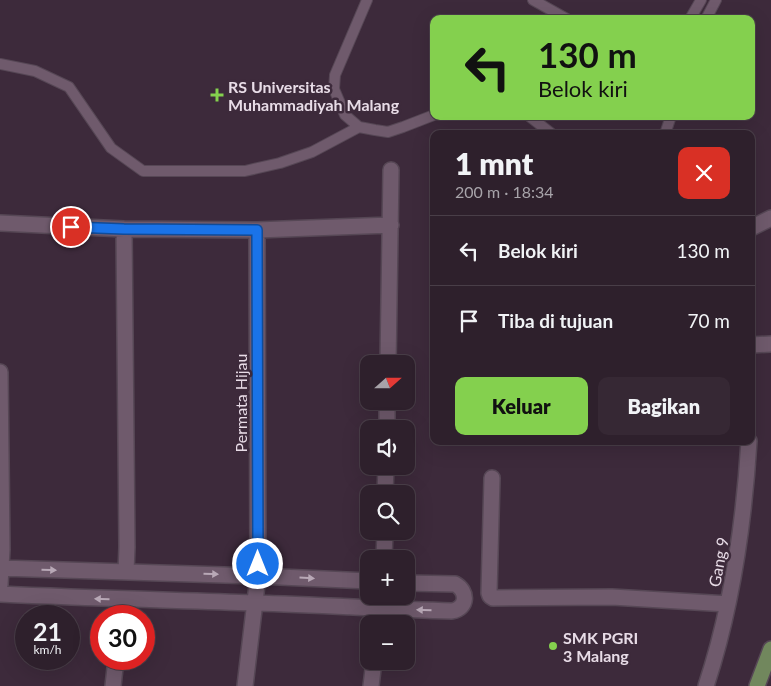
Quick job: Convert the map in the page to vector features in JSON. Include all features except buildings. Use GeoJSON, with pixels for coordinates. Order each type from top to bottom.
{"type":"FeatureCollection","features":[{"type":"Feature","properties":{"kind":"main road"},"geometry":{"type":"LineString","coordinates":[[757,686],[771,649]]}},
{"type":"Feature","properties":{"kind":"street"},"geometry":{"type":"LineString","coordinates":[[388,355],[391,170]]}},
{"type":"Feature","properties":{"kind":"street"},"geometry":{"type":"LineString","coordinates":[[755,226],[771,218]]}},
{"type":"Feature","properties":{"kind":"street"},"geometry":{"type":"LineString","coordinates":[[0,223],[124,229],[257,230],[391,225]]}},
{"type":"Feature","properties":{"kind":"street"},"geometry":{"type":"LineString","coordinates":[[124,229],[126,572]]}},
{"type":"Feature","properties":{"kind":"street","name":"Permata Hijau"},"geometry":{"type":"LineString","coordinates":[[245,686],[258,576],[257,230]]}},
{"type":"Feature","properties":{"kind":"street"},"geometry":{"type":"LineString","coordinates":[[755,345],[771,344]]}},
{"type":"Feature","properties":{"kind":"street"},"geometry":{"type":"LineString","coordinates":[[0,372],[0,585]]}},
{"type":"Feature","properties":{"kind":"street","name":"Gang 9"},"geometry":{"type":"LineString","coordinates":[[706,686],[717,652],[728,604],[742,521],[750,445]]}},
{"type":"Feature","properties":{"kind":"street"},"geometry":{"type":"LineString","coordinates":[[492,478],[488,593],[493,598],[612,597],[728,604]]}},
{"type":"Feature","properties":{"kind":"street"},"geometry":{"type":"LineString","coordinates":[[1,568],[360,581]]}},
{"type":"Feature","properties":{"kind":"street"},"geometry":{"type":"LineString","coordinates":[[0,594],[123,600],[255,603],[380,610],[452,611],[461,608],[463,604],[463,592],[460,586],[456,584],[415,583]]}},
{"type":"Feature","properties":{"kind":"street"},"geometry":{"type":"LineString","coordinates":[[122,605],[123,600]]}},
{"type":"Feature","properties":{"kind":"street"},"geometry":{"type":"LineString","coordinates":[[113,686],[115,670]]}},
{"type":"Feature","properties":{"kind":"street"},"geometry":{"type":"LineString","coordinates":[[371,686],[373,670]]}},
{"type":"Feature","properties":{"kind":"lane"},"geometry":{"type":"LineString","coordinates":[[367,0],[335,75],[334,89],[344,115],[359,127],[388,132],[404,128],[430,117]]}},
{"type":"Feature","properties":{"kind":"lane"},"geometry":{"type":"LineString","coordinates":[[533,0],[560,15]]}},
{"type":"Feature","properties":{"kind":"lane"},"geometry":{"type":"LineString","coordinates":[[692,15],[701,0]]}},
{"type":"Feature","properties":{"kind":"lane"},"geometry":{"type":"LineString","coordinates":[[708,15],[716,0]]}},
{"type":"Feature","properties":{"kind":"lane"},"geometry":{"type":"LineString","coordinates":[[0,64],[35,71],[69,87],[111,148],[143,171],[245,171],[280,164],[312,152],[359,127]]}},
{"type":"Feature","properties":{"kind":"lane"},"geometry":{"type":"LineString","coordinates":[[534,120],[547,130]]}},
{"type":"Feature","properties":{"kind":"place","name":"RS Universitas Muhammadiyah Malang"},"geometry":{"type":"Point","coordinates":[217,95]}},
{"type":"Feature","properties":{"kind":"place","name":"SMK PGRI 3 Malang"},"geometry":{"type":"Point","coordinates":[553,646]}},
{"type":"Feature","properties":{"kind":"route"},"geometry":{"type":"LineString","coordinates":[[71,227],[257,230],[258,564]]}}]}
